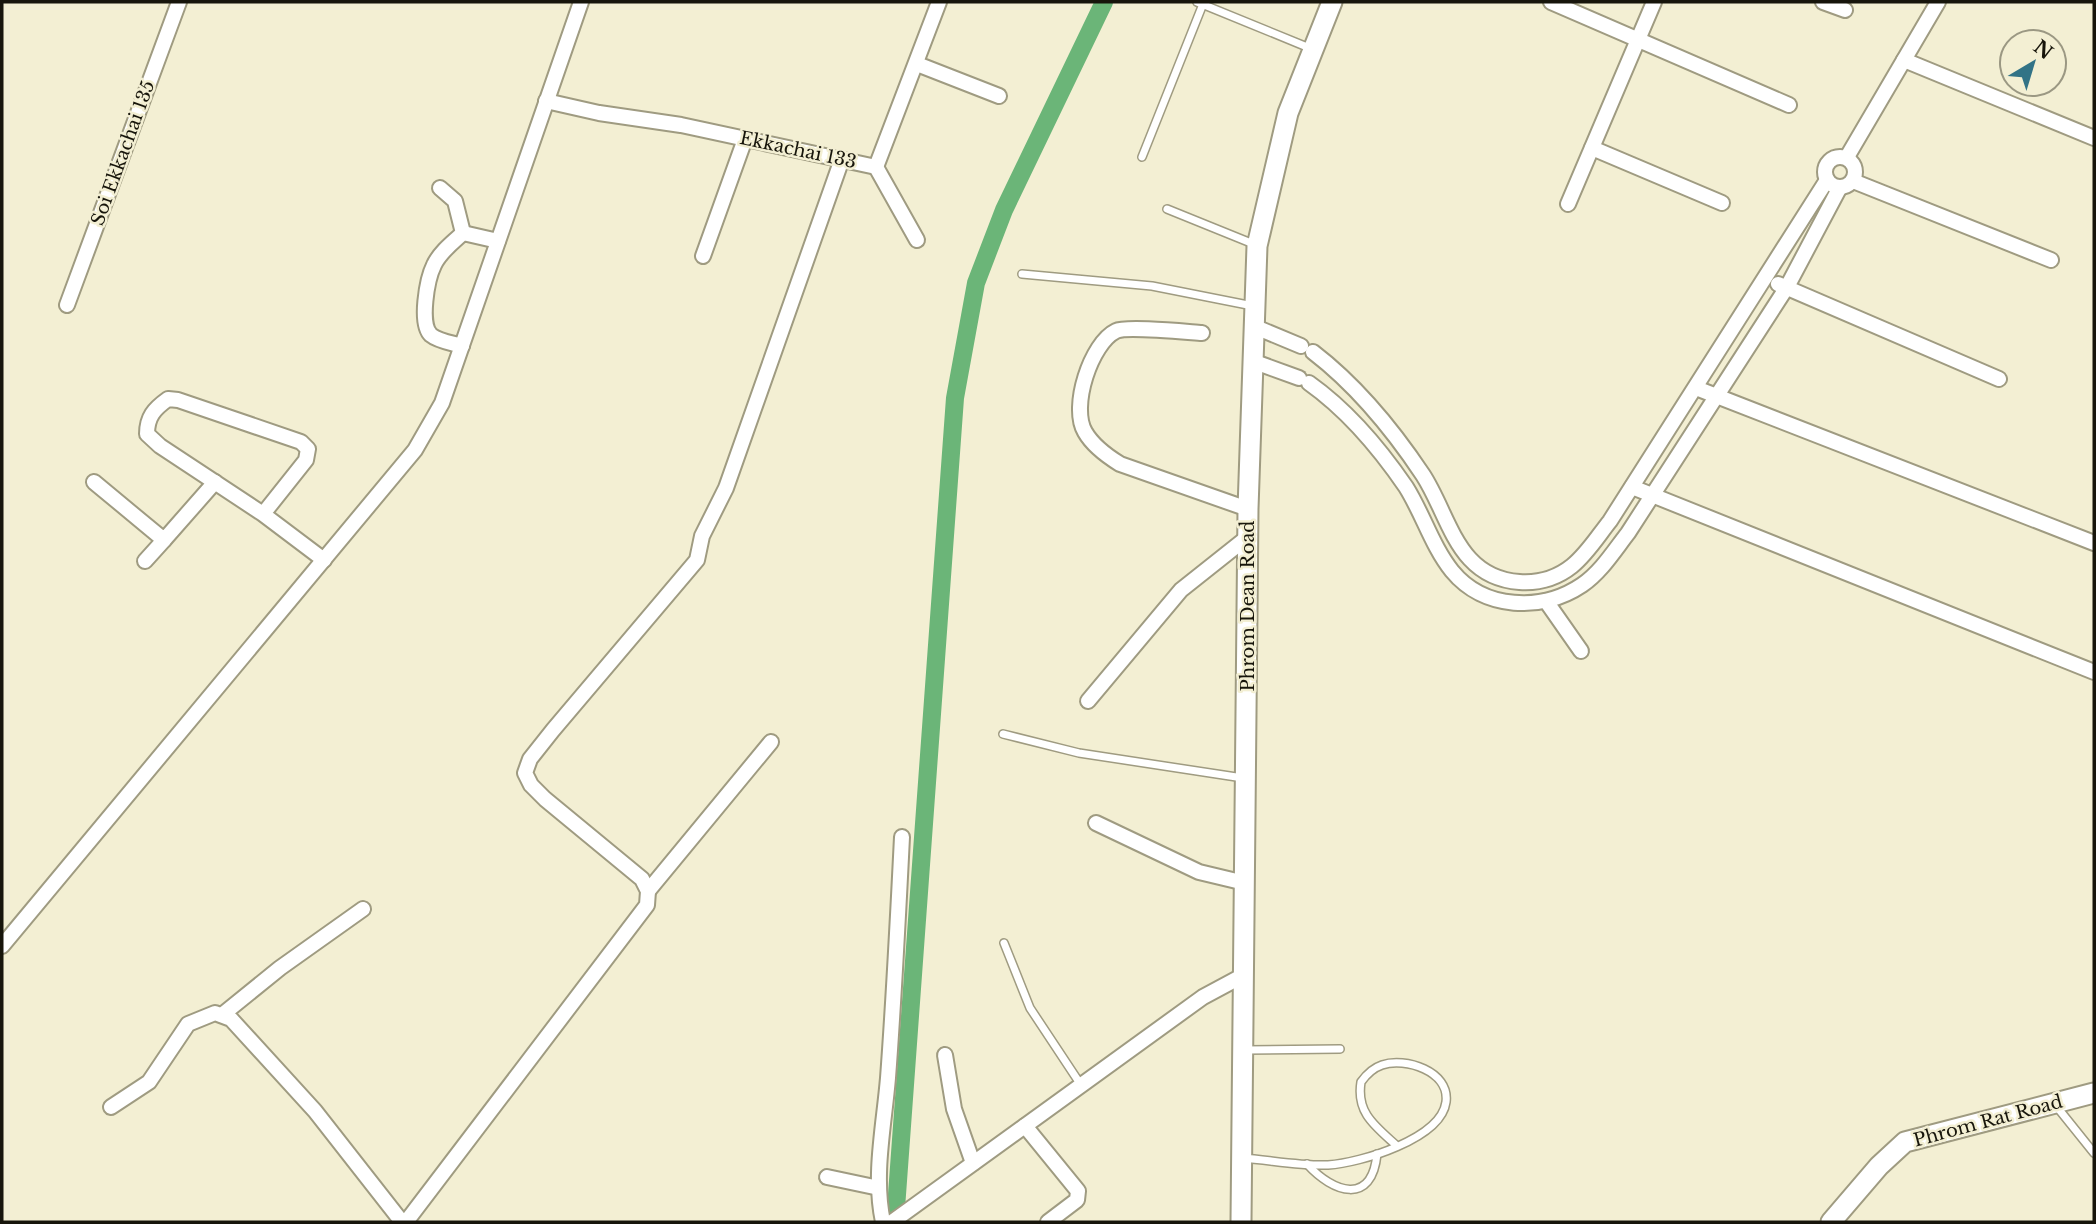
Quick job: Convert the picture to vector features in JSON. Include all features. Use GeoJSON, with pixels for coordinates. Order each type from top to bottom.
{"type":"FeatureCollection","features":[{"type":"Feature","properties":{"kind":"main road","name":"Phrom Dean Road"},"geometry":{"type":"LineString","coordinates":[[1241,1222],[1248,509],[1257,246],[1288,113],[1332,2]]}},
{"type":"Feature","properties":{"kind":"main road","name":"Phrom Rat Road"},"geometry":{"type":"LineString","coordinates":[[1831,1222],[1879,1166],[1905,1142],[2094,1093]]}},
{"type":"Feature","properties":{"kind":"street","name":"Soi Ekkachai 135"},"geometry":{"type":"LineString","coordinates":[[66,305],[179,2]]}},
{"type":"Feature","properties":{"kind":"street"},"geometry":{"type":"LineString","coordinates":[[2,946],[415,450],[431,425],[462,346],[581,2]]}},
{"type":"Feature","properties":{"kind":"street","name":"Ekkachai 133"},"geometry":{"type":"LineString","coordinates":[[546,102],[745,139],[876,167],[939,2]]}},
{"type":"Feature","properties":{"kind":"street"},"geometry":{"type":"LineString","coordinates":[[1551,2],[1789,105]]}},
{"type":"Feature","properties":{"kind":"street"},"geometry":{"type":"LineString","coordinates":[[1568,204],[1654,2]]}},
{"type":"Feature","properties":{"kind":"street"},"geometry":{"type":"LineString","coordinates":[[1824,2],[1845,10]]}},
{"type":"Feature","properties":{"kind":"street"},"geometry":{"type":"LineString","coordinates":[[1847,158],[1938,2]]}},
{"type":"Feature","properties":{"kind":"street"},"geometry":{"type":"LineString","coordinates":[[1904,60],[2094,138]]}},
{"type":"Feature","properties":{"kind":"street"},"geometry":{"type":"LineString","coordinates":[[917,64],[999,96]]}},
{"type":"Feature","properties":{"kind":"street"},"geometry":{"type":"LineString","coordinates":[[703,256],[745,139]]}},
{"type":"Feature","properties":{"kind":"street"},"geometry":{"type":"LineString","coordinates":[[1592,148],[1722,203]]}},
{"type":"Feature","properties":{"kind":"street"},"geometry":{"type":"LineString","coordinates":[[1253,326],[1312,352],[1345,379],[1402,444],[1433,491],[1469,558],[1499,578],[1518,583],[1537,581],[1570,567],[1610,521],[1827,180],[1825,170],[1829,161],[1837,156],[1847,158],[1856,168],[1787,287],[1652,496],[1601,568],[1583,585],[1546,601],[1516,604],[1491,598],[1471,588],[1453,572],[1416,504],[1385,458],[1324,392],[1308,382],[1255,362]]}},
{"type":"Feature","properties":{"kind":"street"},"geometry":{"type":"LineString","coordinates":[[111,1107],[149,1082],[188,1024],[204,1016],[222,1015],[231,1019],[253,1041],[315,1111],[404,1222],[647,905],[648,891],[642,879],[545,799],[531,785],[525,773],[530,759],[553,730],[697,560],[702,536],[726,488],[842,159]]}},
{"type":"Feature","properties":{"kind":"street"},"geometry":{"type":"LineString","coordinates":[[876,167],[917,240]]}},
{"type":"Feature","properties":{"kind":"street"},"geometry":{"type":"LineString","coordinates":[[1827,180],[1847,184],[2051,260]]}},
{"type":"Feature","properties":{"kind":"street"},"geometry":{"type":"LineString","coordinates":[[440,188],[455,201],[463,233]]}},
{"type":"Feature","properties":{"kind":"street"},"geometry":{"type":"LineString","coordinates":[[463,233],[498,241]]}},
{"type":"Feature","properties":{"kind":"street"},"geometry":{"type":"LineString","coordinates":[[462,346],[435,337],[429,333],[423,321],[433,267],[442,253],[463,233]]}},
{"type":"Feature","properties":{"kind":"street"},"geometry":{"type":"LineString","coordinates":[[1765,281],[1787,287],[1999,379]]}},
{"type":"Feature","properties":{"kind":"street"},"geometry":{"type":"LineString","coordinates":[[1202,333],[1118,329],[1100,342],[1091,360],[1079,406],[1083,430],[1104,454],[1120,464],[1248,509]]}},
{"type":"Feature","properties":{"kind":"street"},"geometry":{"type":"LineString","coordinates":[[1308,382],[1312,352]]}},
{"type":"Feature","properties":{"kind":"street"},"geometry":{"type":"LineString","coordinates":[[1696,387],[2094,543]]}},
{"type":"Feature","properties":{"kind":"street"},"geometry":{"type":"LineString","coordinates":[[263,514],[306,460],[308,449],[288,435],[168,399],[156,408],[147,422],[147,434],[324,560]]}},
{"type":"Feature","properties":{"kind":"street"},"geometry":{"type":"LineString","coordinates":[[94,482],[164,540]]}},
{"type":"Feature","properties":{"kind":"street"},"geometry":{"type":"LineString","coordinates":[[145,561],[215,482]]}},
{"type":"Feature","properties":{"kind":"street"},"geometry":{"type":"LineString","coordinates":[[1632,487],[2094,671]]}},
{"type":"Feature","properties":{"kind":"street"},"geometry":{"type":"LineString","coordinates":[[1416,504],[1433,491]]}},
{"type":"Feature","properties":{"kind":"street"},"geometry":{"type":"LineString","coordinates":[[1088,701],[1181,590],[1249,536]]}},
{"type":"Feature","properties":{"kind":"street"},"geometry":{"type":"LineString","coordinates":[[1546,601],[1581,651]]}},
{"type":"Feature","properties":{"kind":"street"},"geometry":{"type":"LineString","coordinates":[[648,891],[771,742]]}},
{"type":"Feature","properties":{"kind":"street"},"geometry":{"type":"LineString","coordinates":[[1097,823],[1199,872],[1245,883]]}},
{"type":"Feature","properties":{"kind":"street"},"geometry":{"type":"LineString","coordinates":[[883,1222],[879,1188],[897,964],[902,837]]}},
{"type":"Feature","properties":{"kind":"street"},"geometry":{"type":"LineString","coordinates":[[222,1015],[280,968],[363,909]]}},
{"type":"Feature","properties":{"kind":"street"},"geometry":{"type":"LineString","coordinates":[[892,1222],[1203,997],[1244,975]]}},
{"type":"Feature","properties":{"kind":"street"},"geometry":{"type":"LineString","coordinates":[[946,1055],[954,1109],[973,1163]]}},
{"type":"Feature","properties":{"kind":"street"},"geometry":{"type":"LineString","coordinates":[[1025,1126],[1078,1191],[1077,1200],[1048,1222]]}},
{"type":"Feature","properties":{"kind":"street"},"geometry":{"type":"LineString","coordinates":[[827,1177],[879,1188]]}},
{"type":"Feature","properties":{"kind":"lane"},"geometry":{"type":"LineString","coordinates":[[1142,157],[1200,3],[1313,49]]}},
{"type":"Feature","properties":{"kind":"lane"},"geometry":{"type":"LineString","coordinates":[[1167,209],[1257,246]]}},
{"type":"Feature","properties":{"kind":"lane"},"geometry":{"type":"LineString","coordinates":[[1022,274],[1152,286],[1253,306]]}},
{"type":"Feature","properties":{"kind":"lane"},"geometry":{"type":"LineString","coordinates":[[1003,734],[1079,753],[1246,779]]}},
{"type":"Feature","properties":{"kind":"lane"},"geometry":{"type":"LineString","coordinates":[[1004,943],[1030,1008],[1081,1085]]}},
{"type":"Feature","properties":{"kind":"lane"},"geometry":{"type":"LineString","coordinates":[[1243,1050],[1340,1049]]}},
{"type":"Feature","properties":{"kind":"lane"},"geometry":{"type":"LineString","coordinates":[[1241,1158],[1306,1163],[1351,1162],[1397,1146],[1427,1130],[1441,1115],[1446,1101],[1442,1084],[1432,1072],[1412,1064],[1382,1065],[1361,1082],[1359,1096],[1363,1112],[1397,1146]]}},
{"type":"Feature","properties":{"kind":"lane"},"geometry":{"type":"LineString","coordinates":[[2054,1103],[2094,1153]]}},
{"type":"Feature","properties":{"kind":"lane"},"geometry":{"type":"LineString","coordinates":[[1306,1163],[1322,1181],[1333,1187],[1360,1188],[1371,1180],[1376,1170],[1377,1154]]}},
{"type":"Feature","properties":{"kind":"waterway"},"geometry":{"type":"LineString","coordinates":[[895,1222],[955,398],[976,283],[1004,210],[1104,2]]}}]}
